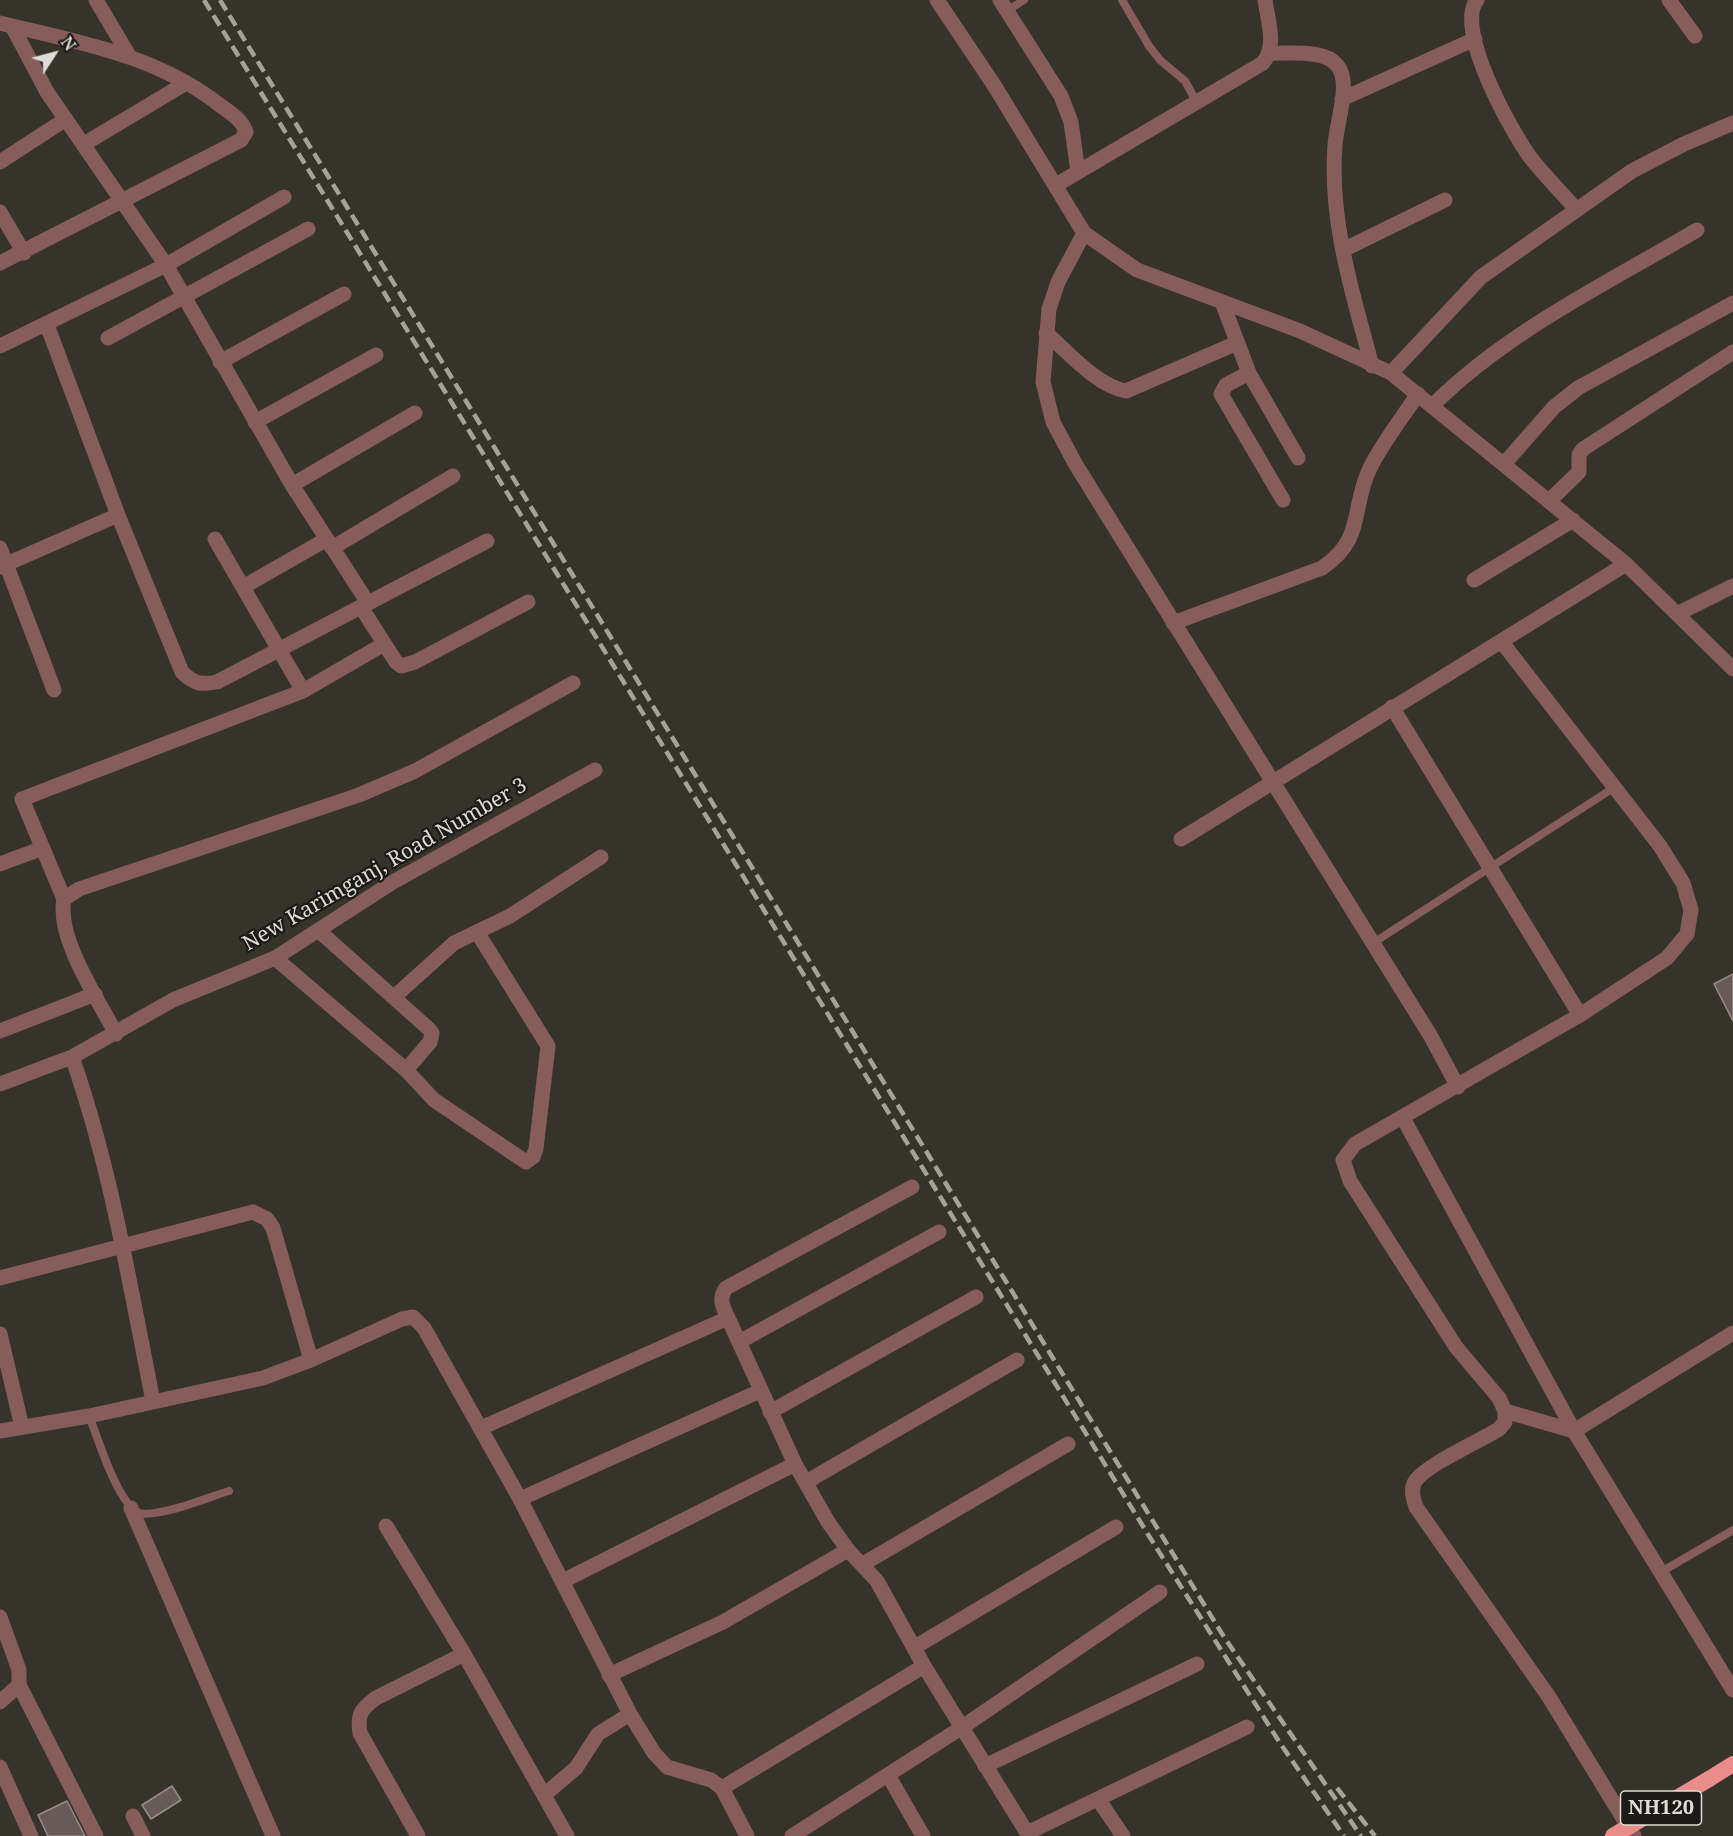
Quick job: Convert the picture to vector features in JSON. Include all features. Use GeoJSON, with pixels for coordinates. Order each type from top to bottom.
{"type":"FeatureCollection","features":[{"type":"Feature","properties":{"kind":"highway","name":"NH120"},"geometry":{"type":"LineString","coordinates":[[1613,1836],[1733,1764]]}},
{"type":"Feature","properties":{"kind":"street"},"geometry":{"type":"LineString","coordinates":[[96,0],[128,54]]}},
{"type":"Feature","properties":{"kind":"street"},"geometry":{"type":"LineString","coordinates":[[937,0],[994,85],[1084,233],[1137,270],[1300,331],[1391,373],[1626,564],[1733,669]]}},
{"type":"Feature","properties":{"kind":"street"},"geometry":{"type":"LineString","coordinates":[[1056,185],[1249,74],[1263,63],[1271,53],[1272,40],[1265,0]]}},
{"type":"Feature","properties":{"kind":"street"},"geometry":{"type":"LineString","coordinates":[[1669,0],[1695,36]]}},
{"type":"Feature","properties":{"kind":"street"},"geometry":{"type":"LineString","coordinates":[[1473,2],[1475,39],[1510,127],[1531,158],[1576,209]]}},
{"type":"Feature","properties":{"kind":"street"},"geometry":{"type":"LineString","coordinates":[[1003,5],[1060,96],[1071,122],[1078,172]]}},
{"type":"Feature","properties":{"kind":"street"},"geometry":{"type":"LineString","coordinates":[[0,263],[24,253],[124,200],[244,136],[246,132],[240,121],[210,97],[128,54],[6,25]]}},
{"type":"Feature","properties":{"kind":"street"},"geometry":{"type":"LineString","coordinates":[[6,25],[66,119],[124,200],[166,265],[292,485],[330,543],[396,662],[407,666],[528,602]]}},
{"type":"Feature","properties":{"kind":"street"},"geometry":{"type":"LineString","coordinates":[[1342,99],[1475,39]]}},
{"type":"Feature","properties":{"kind":"street"},"geometry":{"type":"LineString","coordinates":[[1271,53],[1329,58],[1342,72],[1342,99],[1335,145],[1335,194],[1343,250],[1372,366]]}},
{"type":"Feature","properties":{"kind":"street"},"geometry":{"type":"LineString","coordinates":[[84,144],[186,83]]}},
{"type":"Feature","properties":{"kind":"street"},"geometry":{"type":"LineString","coordinates":[[0,162],[66,119]]}},
{"type":"Feature","properties":{"kind":"street"},"geometry":{"type":"LineString","coordinates":[[1391,373],[1481,277],[1632,171],[1684,144],[1733,123]]}},
{"type":"Feature","properties":{"kind":"street"},"geometry":{"type":"LineString","coordinates":[[0,346],[166,265],[284,197]]}},
{"type":"Feature","properties":{"kind":"street"},"geometry":{"type":"LineString","coordinates":[[1343,250],[1445,200]]}},
{"type":"Feature","properties":{"kind":"street"},"geometry":{"type":"LineString","coordinates":[[0,212],[24,253]]}},
{"type":"Feature","properties":{"kind":"street"},"geometry":{"type":"LineString","coordinates":[[108,338],[308,229]]}},
{"type":"Feature","properties":{"kind":"street"},"geometry":{"type":"LineString","coordinates":[[1432,406],[1485,358],[1697,230]]}},
{"type":"Feature","properties":{"kind":"street"},"geometry":{"type":"LineString","coordinates":[[1084,233],[1058,282],[1049,309],[1042,382],[1053,422],[1076,465],[1272,784],[1430,1035],[1458,1087]]}},
{"type":"Feature","properties":{"kind":"street"},"geometry":{"type":"LineString","coordinates":[[220,362],[344,294]]}},
{"type":"Feature","properties":{"kind":"street"},"geometry":{"type":"LineString","coordinates":[[1222,302],[1249,373],[1298,458]]}},
{"type":"Feature","properties":{"kind":"street"},"geometry":{"type":"LineString","coordinates":[[1504,464],[1554,407],[1578,388],[1733,303]]}},
{"type":"Feature","properties":{"kind":"street"},"geometry":{"type":"LineString","coordinates":[[47,325],[118,515],[182,672],[192,682],[202,685],[217,682],[487,541]]}},
{"type":"Feature","properties":{"kind":"street"},"geometry":{"type":"LineString","coordinates":[[1046,333],[1093,373],[1116,389],[1126,392],[1237,342]]}},
{"type":"Feature","properties":{"kind":"street"},"geometry":{"type":"LineString","coordinates":[[1549,501],[1578,472],[1579,455],[1583,449],[1733,352]]}},
{"type":"Feature","properties":{"kind":"street"},"geometry":{"type":"LineString","coordinates":[[255,422],[376,355]]}},
{"type":"Feature","properties":{"kind":"street"},"geometry":{"type":"LineString","coordinates":[[1249,373],[1226,385],[1221,394],[1283,500]]}},
{"type":"Feature","properties":{"kind":"street"},"geometry":{"type":"LineString","coordinates":[[1173,623],[1322,568],[1338,556],[1349,543],[1370,468],[1418,394]]}},
{"type":"Feature","properties":{"kind":"street"},"geometry":{"type":"LineString","coordinates":[[292,485],[415,413]]}},
{"type":"Feature","properties":{"kind":"street"},"geometry":{"type":"LineString","coordinates":[[243,588],[453,476]]}},
{"type":"Feature","properties":{"kind":"street"},"geometry":{"type":"LineString","coordinates":[[3,566],[118,515]]}},
{"type":"Feature","properties":{"kind":"street"},"geometry":{"type":"LineString","coordinates":[[1474,580],[1573,520]]}},
{"type":"Feature","properties":{"kind":"street"},"geometry":{"type":"LineString","coordinates":[[215,539],[303,691]]}},
{"type":"Feature","properties":{"kind":"street"},"geometry":{"type":"LineString","coordinates":[[0,548],[3,566],[54,690]]}},
{"type":"Feature","properties":{"kind":"street"},"geometry":{"type":"LineString","coordinates":[[1181,839],[1626,564]]}},
{"type":"Feature","properties":{"kind":"street"},"geometry":{"type":"LineString","coordinates":[[1678,613],[1733,586]]}},
{"type":"Feature","properties":{"kind":"street"},"geometry":{"type":"LineString","coordinates":[[1502,640],[1660,846],[1683,883],[1691,910],[1686,934],[1666,958],[1580,1015],[1355,1144],[1343,1160],[1344,1169],[1456,1347],[1499,1398],[1505,1411],[1505,1422],[1499,1429],[1426,1471],[1415,1481],[1412,1495],[1416,1507],[1549,1697],[1634,1836]]}},
{"type":"Feature","properties":{"kind":"street"},"geometry":{"type":"LineString","coordinates":[[116,1034],[69,940],[61,913],[64,900],[22,799],[303,691],[384,644]]}},
{"type":"Feature","properties":{"kind":"street"},"geometry":{"type":"LineString","coordinates":[[64,900],[79,889],[359,795],[415,771],[573,683]]}},
{"type":"Feature","properties":{"kind":"street"},"geometry":{"type":"LineString","coordinates":[[1392,707],[1580,1015]]}},
{"type":"Feature","properties":{"kind":"street","name":"New Karimganj, Road Number 3"},"geometry":{"type":"LineString","coordinates":[[0,1084],[72,1057],[173,1000],[275,958],[393,882],[595,770]]}},
{"type":"Feature","properties":{"kind":"street"},"geometry":{"type":"LineString","coordinates":[[0,864],[43,848]]}},
{"type":"Feature","properties":{"kind":"street"},"geometry":{"type":"LineString","coordinates":[[394,997],[454,943],[510,916],[601,857]]}},
{"type":"Feature","properties":{"kind":"street"},"geometry":{"type":"LineString","coordinates":[[320,931],[432,1033],[430,1042],[406,1070]]}},
{"type":"Feature","properties":{"kind":"street"},"geometry":{"type":"LineString","coordinates":[[275,958],[406,1070],[434,1100],[521,1162],[530,1160],[533,1156],[548,1046],[477,932]]}},
{"type":"Feature","properties":{"kind":"street"},"geometry":{"type":"LineString","coordinates":[[0,1031],[95,994]]}},
{"type":"Feature","properties":{"kind":"street"},"geometry":{"type":"LineString","coordinates":[[72,1057],[87,1102],[122,1247],[153,1401]]}},
{"type":"Feature","properties":{"kind":"street"},"geometry":{"type":"LineString","coordinates":[[1403,1118],[1574,1431],[1733,1690]]}},
{"type":"Feature","properties":{"kind":"street"},"geometry":{"type":"LineString","coordinates":[[912,1187],[726,1288],[722,1294],[721,1301],[728,1318],[795,1464],[848,1550],[877,1581],[924,1666],[1028,1835],[1247,1727]]}},
{"type":"Feature","properties":{"kind":"street"},"geometry":{"type":"LineString","coordinates":[[0,1278],[253,1212],[261,1214],[273,1228],[311,1360]]}},
{"type":"Feature","properties":{"kind":"street"},"geometry":{"type":"LineString","coordinates":[[739,1342],[939,1232]]}},
{"type":"Feature","properties":{"kind":"street"},"geometry":{"type":"LineString","coordinates":[[770,1412],[976,1298]]}},
{"type":"Feature","properties":{"kind":"street"},"geometry":{"type":"LineString","coordinates":[[0,1431],[90,1416],[263,1378],[311,1360],[402,1319],[413,1317],[418,1320],[481,1428],[563,1581],[609,1675],[654,1754],[667,1767],[711,1780],[722,1788],[747,1836]]}},
{"type":"Feature","properties":{"kind":"street"},"geometry":{"type":"LineString","coordinates":[[481,1428],[728,1318]]}},
{"type":"Feature","properties":{"kind":"street"},"geometry":{"type":"LineString","coordinates":[[1505,1411],[1574,1431],[1733,1333]]}},
{"type":"Feature","properties":{"kind":"street"},"geometry":{"type":"LineString","coordinates":[[0,1334],[22,1427]]}},
{"type":"Feature","properties":{"kind":"street"},"geometry":{"type":"LineString","coordinates":[[806,1482],[1017,1360]]}},
{"type":"Feature","properties":{"kind":"street"},"geometry":{"type":"LineString","coordinates":[[520,1499],[760,1391]]}},
{"type":"Feature","properties":{"kind":"street"},"geometry":{"type":"LineString","coordinates":[[863,1564],[1068,1444]]}},
{"type":"Feature","properties":{"kind":"street"},"geometry":{"type":"LineString","coordinates":[[563,1581],[795,1464]]}},
{"type":"Feature","properties":{"kind":"street"},"geometry":{"type":"LineString","coordinates":[[131,1508],[273,1836]]}},
{"type":"Feature","properties":{"kind":"street"},"geometry":{"type":"LineString","coordinates":[[386,1526],[464,1654],[567,1836]]}},
{"type":"Feature","properties":{"kind":"street"},"geometry":{"type":"LineString","coordinates":[[915,1647],[1116,1527]]}},
{"type":"Feature","properties":{"kind":"street"},"geometry":{"type":"LineString","coordinates":[[609,1675],[723,1622],[848,1550]]}},
{"type":"Feature","properties":{"kind":"street"},"geometry":{"type":"LineString","coordinates":[[792,1836],[961,1728],[1160,1593]]}},
{"type":"Feature","properties":{"kind":"street"},"geometry":{"type":"LineString","coordinates":[[0,1617],[19,1670],[19,1685],[96,1836]]}},
{"type":"Feature","properties":{"kind":"street"},"geometry":{"type":"LineString","coordinates":[[418,1836],[360,1733],[358,1719],[363,1708],[376,1698],[464,1654]]}},
{"type":"Feature","properties":{"kind":"street"},"geometry":{"type":"LineString","coordinates":[[985,1766],[1197,1664]]}},
{"type":"Feature","properties":{"kind":"street"},"geometry":{"type":"LineString","coordinates":[[722,1788],[924,1666]]}},
{"type":"Feature","properties":{"kind":"street"},"geometry":{"type":"LineString","coordinates":[[0,1702],[19,1685]]}},
{"type":"Feature","properties":{"kind":"street"},"geometry":{"type":"LineString","coordinates":[[544,1795],[576,1768],[598,1734],[630,1714]]}},
{"type":"Feature","properties":{"kind":"street"},"geometry":{"type":"LineString","coordinates":[[0,1767],[31,1836]]}},
{"type":"Feature","properties":{"kind":"street"},"geometry":{"type":"LineString","coordinates":[[888,1774],[923,1836]]}},
{"type":"Feature","properties":{"kind":"street"},"geometry":{"type":"LineString","coordinates":[[1098,1799],[1123,1836]]}},
{"type":"Feature","properties":{"kind":"street"},"geometry":{"type":"LineString","coordinates":[[133,1816],[142,1836]]}},
{"type":"Feature","properties":{"kind":"lane"},"geometry":{"type":"LineString","coordinates":[[1003,5],[1024,0]]}},
{"type":"Feature","properties":{"kind":"lane"},"geometry":{"type":"LineString","coordinates":[[1122,0],[1149,46],[1160,60],[1185,81],[1197,104]]}},
{"type":"Feature","properties":{"kind":"lane"},"geometry":{"type":"LineString","coordinates":[[1373,943],[1615,787]]}},
{"type":"Feature","properties":{"kind":"lane"},"geometry":{"type":"LineString","coordinates":[[90,1416],[121,1495],[131,1508],[141,1513],[154,1513],[229,1491]]}},
{"type":"Feature","properties":{"kind":"lane"},"geometry":{"type":"LineString","coordinates":[[1661,1572],[1733,1530]]}},
{"type":"Feature","properties":{"kind":"building"},"geometry":{"type":"Polygon","coordinates":[[[1733,974],[1733,1021],[1714,984],[1733,974]]]}},
{"type":"Feature","properties":{"kind":"building"},"geometry":{"type":"Polygon","coordinates":[[[172,1786],[181,1800],[151,1819],[142,1805],[172,1786]]]}},
{"type":"Feature","properties":{"kind":"building"},"geometry":{"type":"Polygon","coordinates":[[[67,1801],[85,1836],[48,1836],[38,1815],[67,1801]]]}},
{"type":"Feature","properties":{"kind":"railway"},"geometry":{"type":"LineString","coordinates":[[204,0],[1149,1536],[1280,1743],[1344,1836]]}},
{"type":"Feature","properties":{"kind":"railway"},"geometry":{"type":"LineString","coordinates":[[220,0],[1224,1637],[1361,1836]]}},
{"type":"Feature","properties":{"kind":"railway"},"geometry":{"type":"LineString","coordinates":[[1337,1788],[1375,1836]]}}]}
